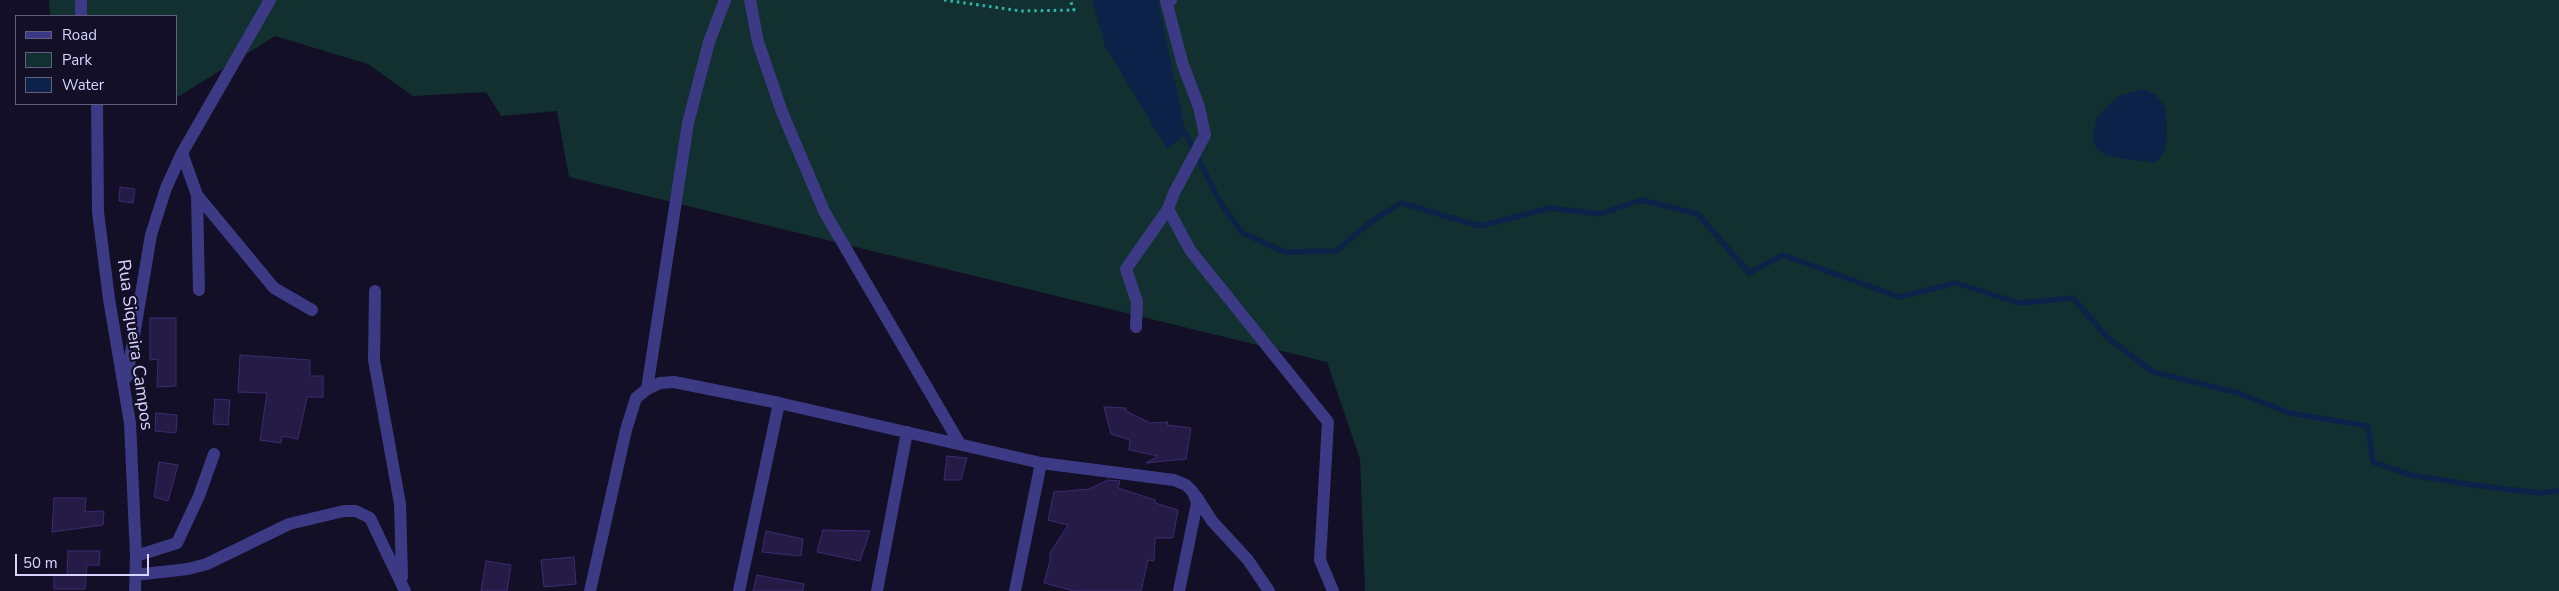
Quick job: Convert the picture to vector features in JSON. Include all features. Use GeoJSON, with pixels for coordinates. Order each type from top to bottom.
{"type":"FeatureCollection","features":[{"type":"Feature","properties":{"kind":"street"},"geometry":{"type":"LineString","coordinates":[[81,0],[82,15]]}},
{"type":"Feature","properties":{"kind":"street"},"geometry":{"type":"LineString","coordinates":[[125,387],[151,235],[166,188],[182,154],[270,0]]}},
{"type":"Feature","properties":{"kind":"street"},"geometry":{"type":"LineString","coordinates":[[647,389],[688,123],[709,42],[725,0]]}},
{"type":"Feature","properties":{"kind":"street"},"geometry":{"type":"LineString","coordinates":[[750,0],[758,42],[782,112],[824,212],[960,444]]}},
{"type":"Feature","properties":{"kind":"street"},"geometry":{"type":"LineString","coordinates":[[1136,327],[1138,302],[1126,269],[1168,209],[1174,193],[1205,135],[1200,107],[1183,65],[1166,1],[1171,0]]}},
{"type":"Feature","properties":{"kind":"street","name":"Rua Siqueira Campos"},"geometry":{"type":"LineString","coordinates":[[97,105],[98,212],[109,299],[130,423],[136,556],[135,591]]}},
{"type":"Feature","properties":{"kind":"street"},"geometry":{"type":"LineString","coordinates":[[182,154],[197,195],[199,290]]}},
{"type":"Feature","properties":{"kind":"street"},"geometry":{"type":"LineString","coordinates":[[197,195],[274,288],[312,310]]}},
{"type":"Feature","properties":{"kind":"street"},"geometry":{"type":"LineString","coordinates":[[1168,209],[1190,250],[1328,422],[1320,560],[1333,591]]}},
{"type":"Feature","properties":{"kind":"street"},"geometry":{"type":"LineString","coordinates":[[375,292],[374,360],[400,504],[404,586]]}},
{"type":"Feature","properties":{"kind":"street"},"geometry":{"type":"LineString","coordinates":[[590,591],[626,430],[636,398],[647,389],[660,383],[674,382],[779,403],[1041,463],[1174,480],[1186,485],[1193,492],[1212,521],[1248,560],[1269,591]]}},
{"type":"Feature","properties":{"kind":"street"},"geometry":{"type":"LineString","coordinates":[[739,591],[779,403]]}},
{"type":"Feature","properties":{"kind":"street"},"geometry":{"type":"LineString","coordinates":[[877,591],[907,432]]}},
{"type":"Feature","properties":{"kind":"street"},"geometry":{"type":"LineString","coordinates":[[136,556],[177,543],[199,496],[214,454]]}},
{"type":"Feature","properties":{"kind":"street"},"geometry":{"type":"LineString","coordinates":[[1015,591],[1041,463]]}},
{"type":"Feature","properties":{"kind":"street"},"geometry":{"type":"LineString","coordinates":[[1179,591],[1195,518],[1197,503],[1193,492]]}},
{"type":"Feature","properties":{"kind":"street"},"geometry":{"type":"LineString","coordinates":[[136,575],[198,567],[290,524],[344,511],[356,511],[370,518],[404,586]]}},
{"type":"Feature","properties":{"kind":"path"},"geometry":{"type":"LineString","coordinates":[[944,0],[1022,11],[1074,10],[1070,0]]}},
{"type":"Feature","properties":{"kind":"green space"},"geometry":{"type":"Polygon","coordinates":[[[49,0],[2559,0],[2559,591],[1365,591],[1360,459],[1327,362],[569,177],[557,111],[501,116],[486,92],[413,96],[368,64],[275,36],[178,97],[178,15],[50,15],[49,0]]]}},
{"type":"Feature","properties":{"kind":"water"},"geometry":{"type":"Polygon","coordinates":[[[1092,0],[1158,0],[1186,134],[1167,149],[1105,46],[1092,0]]]}},
{"type":"Feature","properties":{"kind":"water"},"geometry":{"type":"Polygon","coordinates":[[[2143,89],[2156,95],[2166,108],[2167,137],[2164,152],[2155,163],[2106,156],[2097,149],[2092,139],[2097,118],[2108,105],[2121,95],[2143,89]]]}},
{"type":"Feature","properties":{"kind":"building"},"geometry":{"type":"Polygon","coordinates":[[[120,187],[135,189],[133,203],[119,201],[120,187]]]}},
{"type":"Feature","properties":{"kind":"building"},"geometry":{"type":"Polygon","coordinates":[[[150,318],[176,318],[176,386],[157,387],[158,359],[150,360],[150,318]]]}},
{"type":"Feature","properties":{"kind":"building"},"geometry":{"type":"Polygon","coordinates":[[[240,355],[310,360],[310,376],[323,376],[323,397],[307,397],[298,439],[282,436],[281,443],[260,440],[267,393],[238,392],[240,355]]]}},
{"type":"Feature","properties":{"kind":"building"},"geometry":{"type":"Polygon","coordinates":[[[215,399],[230,400],[228,425],[213,424],[215,399]]]}},
{"type":"Feature","properties":{"kind":"building"},"geometry":{"type":"Polygon","coordinates":[[[1104,407],[1126,408],[1126,411],[1150,423],[1168,422],[1167,425],[1191,428],[1186,459],[1146,463],[1158,456],[1129,450],[1130,440],[1111,434],[1104,407]]]}},
{"type":"Feature","properties":{"kind":"building"},"geometry":{"type":"Polygon","coordinates":[[[156,413],[177,415],[176,433],[155,431],[156,413]]]}},
{"type":"Feature","properties":{"kind":"building"},"geometry":{"type":"Polygon","coordinates":[[[947,456],[967,458],[961,480],[944,480],[947,456]]]}},
{"type":"Feature","properties":{"kind":"building"},"geometry":{"type":"Polygon","coordinates":[[[159,462],[178,465],[168,501],[154,497],[159,462]]]}},
{"type":"Feature","properties":{"kind":"building"},"geometry":{"type":"Polygon","coordinates":[[[1108,480],[1120,481],[1118,488],[1178,510],[1173,538],[1155,538],[1154,561],[1148,560],[1141,591],[1074,591],[1044,583],[1050,561],[1050,553],[1068,525],[1048,520],[1054,492],[1089,489],[1108,480]]]}},
{"type":"Feature","properties":{"kind":"building"},"geometry":{"type":"Polygon","coordinates":[[[54,498],[86,498],[85,512],[104,511],[103,525],[52,532],[54,498]]]}},
{"type":"Feature","properties":{"kind":"building"},"geometry":{"type":"Polygon","coordinates":[[[823,530],[870,531],[860,561],[817,552],[823,530]]]}},
{"type":"Feature","properties":{"kind":"building"},"geometry":{"type":"Polygon","coordinates":[[[766,531],[803,539],[801,556],[762,552],[766,531]]]}},
{"type":"Feature","properties":{"kind":"building"},"geometry":{"type":"Polygon","coordinates":[[[68,551],[100,551],[99,565],[87,565],[85,589],[54,589],[54,574],[67,575],[68,551]]]}},
{"type":"Feature","properties":{"kind":"building"},"geometry":{"type":"Polygon","coordinates":[[[574,557],[576,584],[544,587],[541,560],[574,557]]]}},
{"type":"Feature","properties":{"kind":"building"},"geometry":{"type":"Polygon","coordinates":[[[486,561],[511,565],[507,591],[481,591],[486,561]]]}},
{"type":"Feature","properties":{"kind":"building"},"geometry":{"type":"Polygon","coordinates":[[[757,575],[804,584],[803,591],[753,591],[757,575]]]}},
{"type":"Feature","properties":{"kind":"waterway"},"geometry":{"type":"LineString","coordinates":[[1186,134],[1219,200],[1242,233],[1285,252],[1336,251],[1372,221],[1401,203],[1480,226],[1550,208],[1600,214],[1641,200],[1698,214],[1749,273],[1783,255],[1899,297],[1956,283],[2019,303],[2073,298],[2108,338],[2153,372],[2238,393],[2290,413],[2368,426],[2373,462],[2411,475],[2473,485],[2539,493],[2559,491]]}}]}
